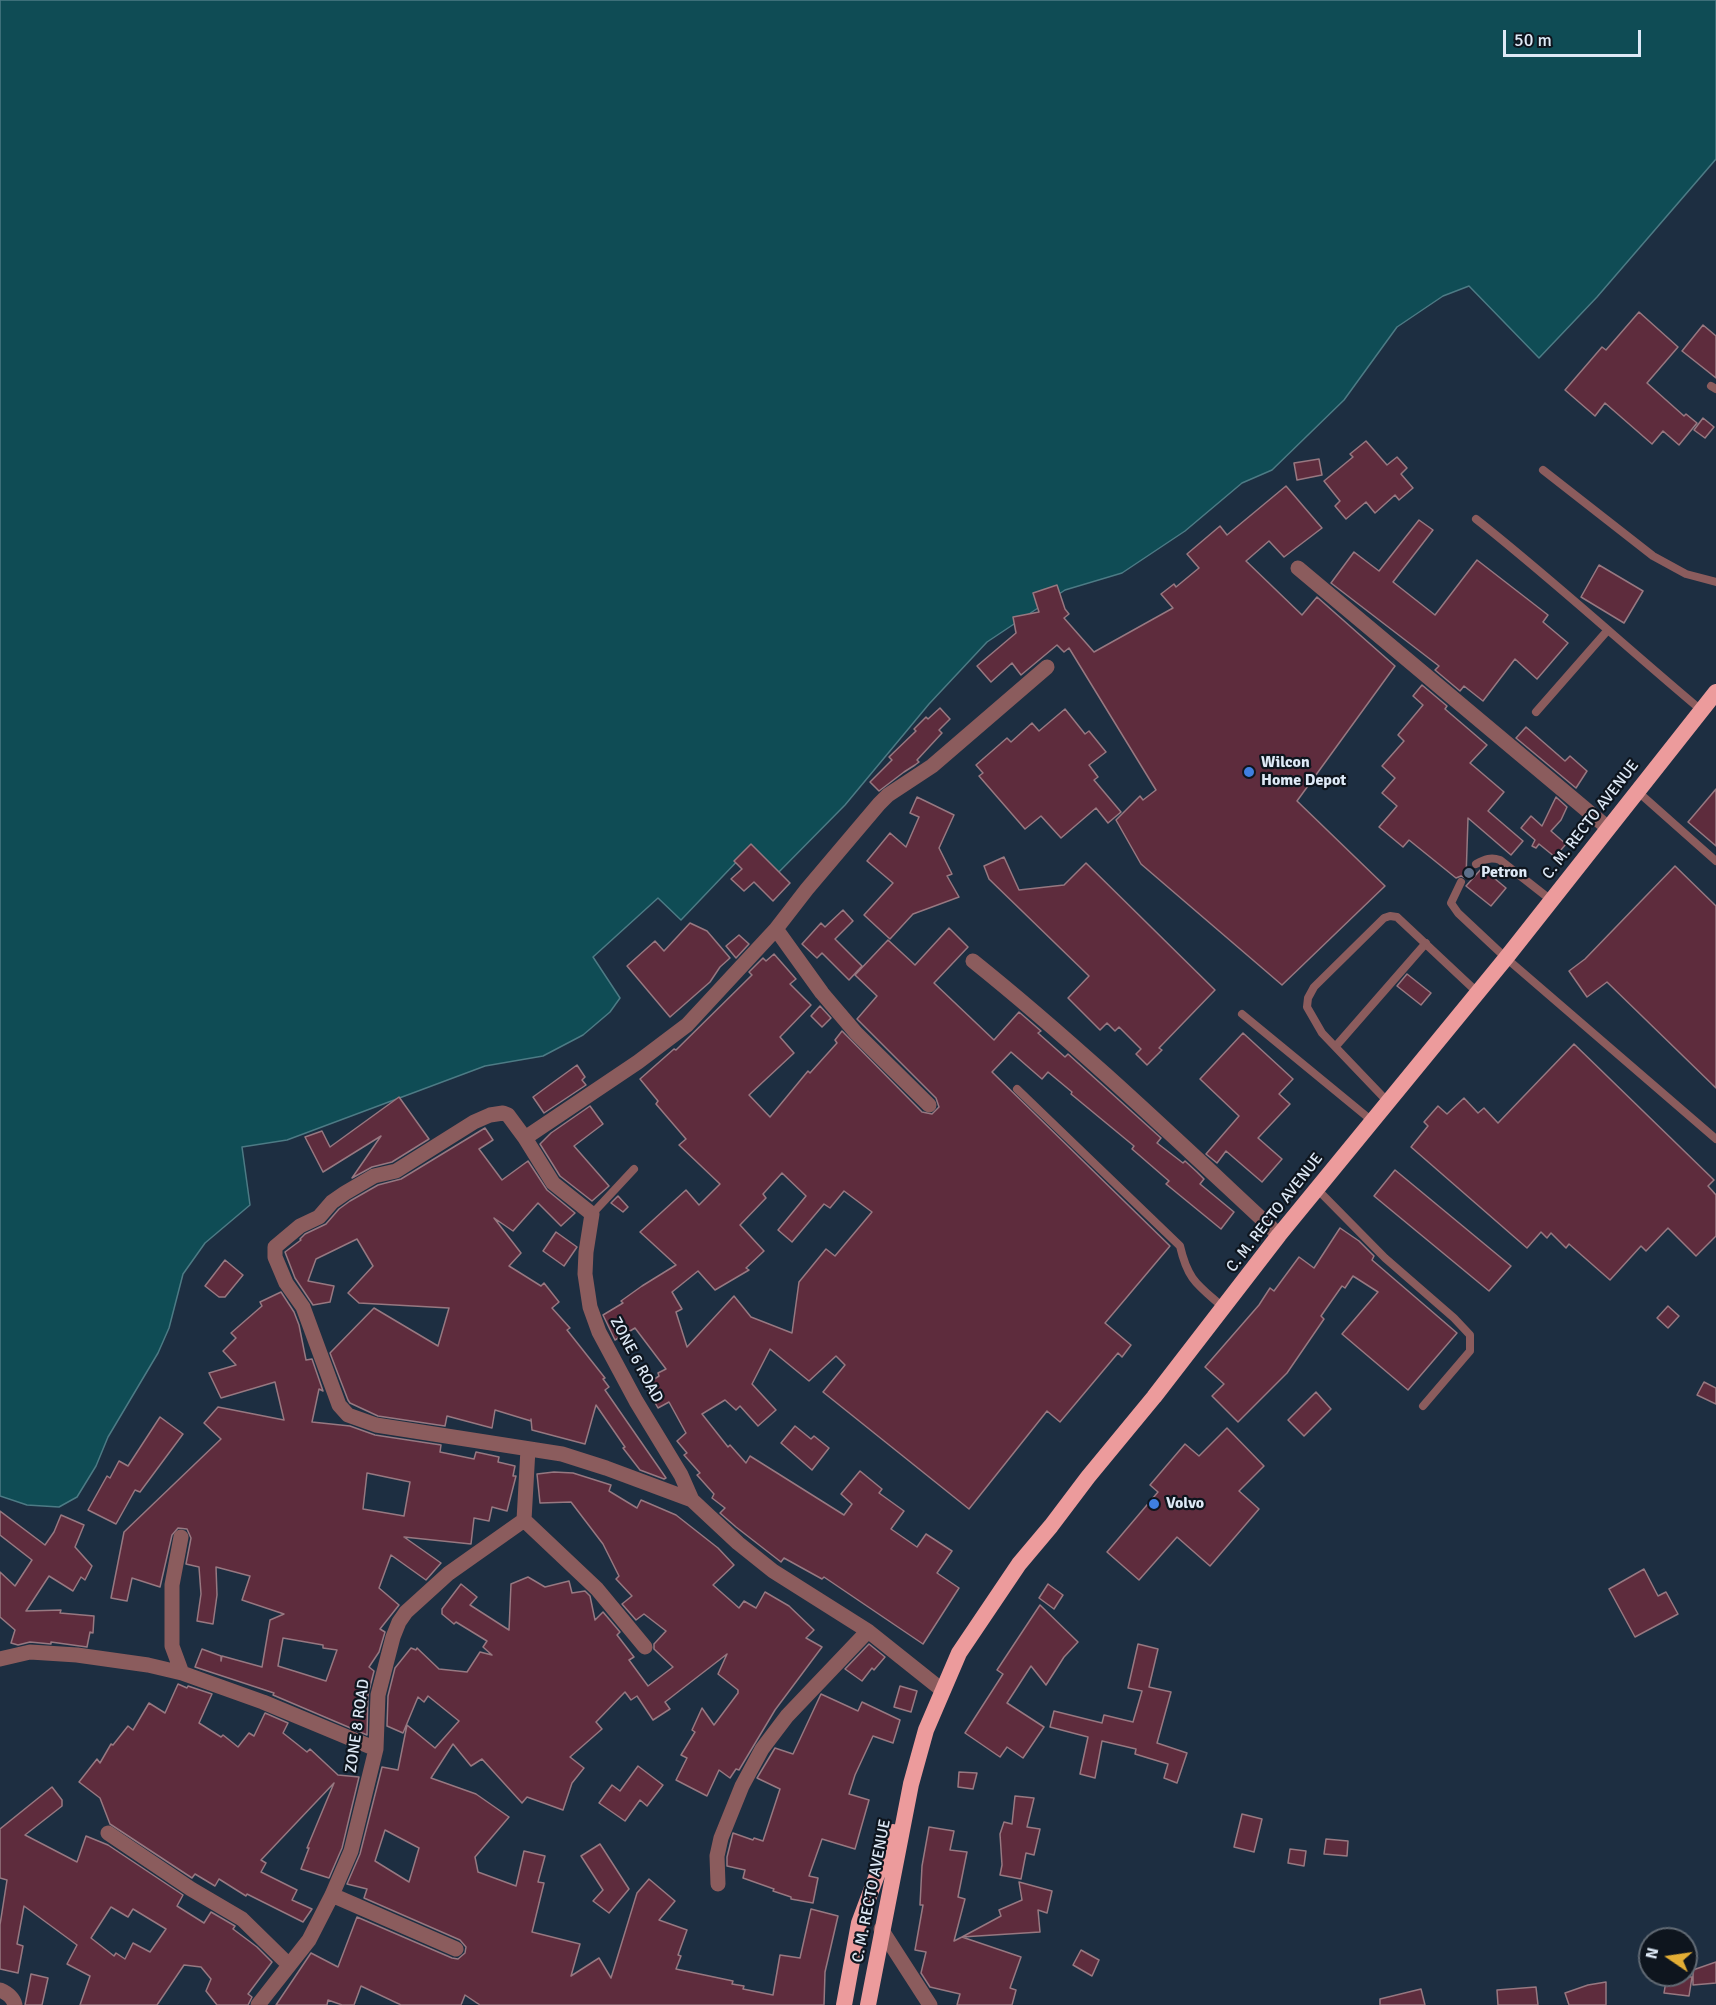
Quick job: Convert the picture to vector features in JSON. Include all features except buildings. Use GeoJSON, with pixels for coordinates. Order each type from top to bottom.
{"type":"FeatureCollection","features":[{"type":"Feature","properties":{"kind":"highway","name":"C. M. RECTO AVENUE"},"geometry":{"type":"LineString","coordinates":[[868,2005],[911,1784],[926,1730],[959,1653],[1020,1564],[1224,1308],[1279,1235],[1506,958],[1716,692]]}},
{"type":"Feature","properties":{"kind":"highway","name":"C. M. RECTO AVENUE"},"geometry":{"type":"LineString","coordinates":[[844,2005],[859,1923],[911,1784]]}},
{"type":"Feature","properties":{"kind":"street"},"geometry":{"type":"LineString","coordinates":[[1298,568],[1608,828]]}},
{"type":"Feature","properties":{"kind":"street"},"geometry":{"type":"LineString","coordinates":[[525,1138],[638,1062],[687,1025],[776,929],[868,814],[883,800],[932,766],[1047,667]]}},
{"type":"Feature","properties":{"kind":"street"},"geometry":{"type":"LineString","coordinates":[[776,929],[822,993],[856,1034],[929,1105]]}},
{"type":"Feature","properties":{"kind":"street"},"geometry":{"type":"LineString","coordinates":[[973,961],[1099,1066],[1279,1235]]}},
{"type":"Feature","properties":{"kind":"street"},"geometry":{"type":"LineString","coordinates":[[592,1214],[553,1183],[525,1138],[508,1115],[503,1113],[490,1115],[474,1122],[396,1171],[374,1176],[345,1193],[332,1202],[319,1216],[295,1230],[274,1247],[275,1257],[286,1283],[303,1307],[339,1405],[348,1415],[364,1422],[393,1429],[562,1454],[692,1500]]}},
{"type":"Feature","properties":{"kind":"street","name":"ZONE 6 ROAD"},"geometry":{"type":"LineString","coordinates":[[592,1214],[585,1274],[590,1307],[599,1332],[636,1401],[681,1475],[692,1500],[772,1571],[868,1631],[942,1690]]}},
{"type":"Feature","properties":{"kind":"street"},"geometry":{"type":"LineString","coordinates":[[528,1449],[524,1520],[597,1589],[645,1647]]}},
{"type":"Feature","properties":{"kind":"street","name":"ZONE 8 ROAD"},"geometry":{"type":"LineString","coordinates":[[258,2005],[309,1940],[351,1851],[376,1749],[378,1695],[393,1637],[399,1623],[406,1612],[449,1573],[524,1520]]}},
{"type":"Feature","properties":{"kind":"street"},"geometry":{"type":"LineString","coordinates":[[181,1537],[172,1585],[172,1646],[182,1673]]}},
{"type":"Feature","properties":{"kind":"street"},"geometry":{"type":"LineString","coordinates":[[718,1884],[717,1856],[721,1838],[742,1786],[762,1749],[787,1716],[868,1631]]}},
{"type":"Feature","properties":{"kind":"street"},"geometry":{"type":"LineString","coordinates":[[0,1659],[30,1652],[77,1654],[148,1665],[182,1673],[273,1706],[376,1749]]}},
{"type":"Feature","properties":{"kind":"street"},"geometry":{"type":"LineString","coordinates":[[108,1833],[191,1889],[242,1918],[290,1965]]}},
{"type":"Feature","properties":{"kind":"street"},"geometry":{"type":"LineString","coordinates":[[332,1895],[456,1949]]}},
{"type":"Feature","properties":{"kind":"street"},"geometry":{"type":"LineString","coordinates":[[881,1929],[930,2005]]}},
{"type":"Feature","properties":{"kind":"street"},"geometry":{"type":"LineString","coordinates":[[0,1990],[14,2000],[15,2005]]}},
{"type":"Feature","properties":{"kind":"lane"},"geometry":{"type":"LineString","coordinates":[[1543,470],[1653,556],[1686,574],[1716,582]]}},
{"type":"Feature","properties":{"kind":"lane"},"geometry":{"type":"LineString","coordinates":[[1476,519],[1551,579],[1606,631],[1701,710]]}},
{"type":"Feature","properties":{"kind":"lane"},"geometry":{"type":"LineString","coordinates":[[1536,712],[1606,631]]}},
{"type":"Feature","properties":{"kind":"lane"},"geometry":{"type":"LineString","coordinates":[[1637,791],[1716,861]]}},
{"type":"Feature","properties":{"kind":"lane"},"geometry":{"type":"LineString","coordinates":[[1476,864],[1487,859],[1500,860],[1551,900]]}},
{"type":"Feature","properties":{"kind":"lane"},"geometry":{"type":"LineString","coordinates":[[1461,882],[1451,903],[1458,913],[1506,958],[1716,1139]]}},
{"type":"Feature","properties":{"kind":"lane"},"geometry":{"type":"LineString","coordinates":[[1387,1101],[1322,1033],[1307,1007],[1308,998],[1314,987],[1384,918],[1390,915],[1397,917],[1477,992]]}},
{"type":"Feature","properties":{"kind":"lane"},"geometry":{"type":"LineString","coordinates":[[1336,1046],[1426,943]]}},
{"type":"Feature","properties":{"kind":"lane"},"geometry":{"type":"LineString","coordinates":[[1242,1014],[1371,1120]]}},
{"type":"Feature","properties":{"kind":"lane"},"geometry":{"type":"LineString","coordinates":[[1017,1089],[1180,1246],[1185,1266],[1192,1280],[1224,1308]]}},
{"type":"Feature","properties":{"kind":"lane"},"geometry":{"type":"LineString","coordinates":[[592,1214],[634,1169]]}},
{"type":"Feature","properties":{"kind":"lane"},"geometry":{"type":"LineString","coordinates":[[1317,1189],[1385,1257],[1470,1335],[1470,1351],[1423,1406]]}},
{"type":"Feature","properties":{"kind":"shaded area"},"geometry":{"type":"Polygon","coordinates":[[[0,0],[1716,0],[1716,159],[1597,297],[1539,358],[1469,286],[1443,296],[1397,327],[1344,400],[1272,470],[1242,483],[1185,531],[1122,573],[1065,590],[987,642],[929,704],[845,805],[768,883],[743,855],[681,920],[658,898],[593,957],[620,998],[610,1012],[583,1035],[543,1056],[485,1066],[287,1140],[242,1147],[250,1205],[205,1243],[183,1274],[169,1328],[158,1353],[108,1437],[96,1466],[77,1497],[59,1507],[27,1505],[0,1496],[0,0]]]}},
{"type":"Feature","properties":{"kind":"place","name":"Wilcon Home Depot"},"geometry":{"type":"Point","coordinates":[1249,772]}},
{"type":"Feature","properties":{"kind":"place","name":"Petron"},"geometry":{"type":"Point","coordinates":[1469,873]}},
{"type":"Feature","properties":{"kind":"place","name":"Volvo"},"geometry":{"type":"Point","coordinates":[1154,1504]}}]}
